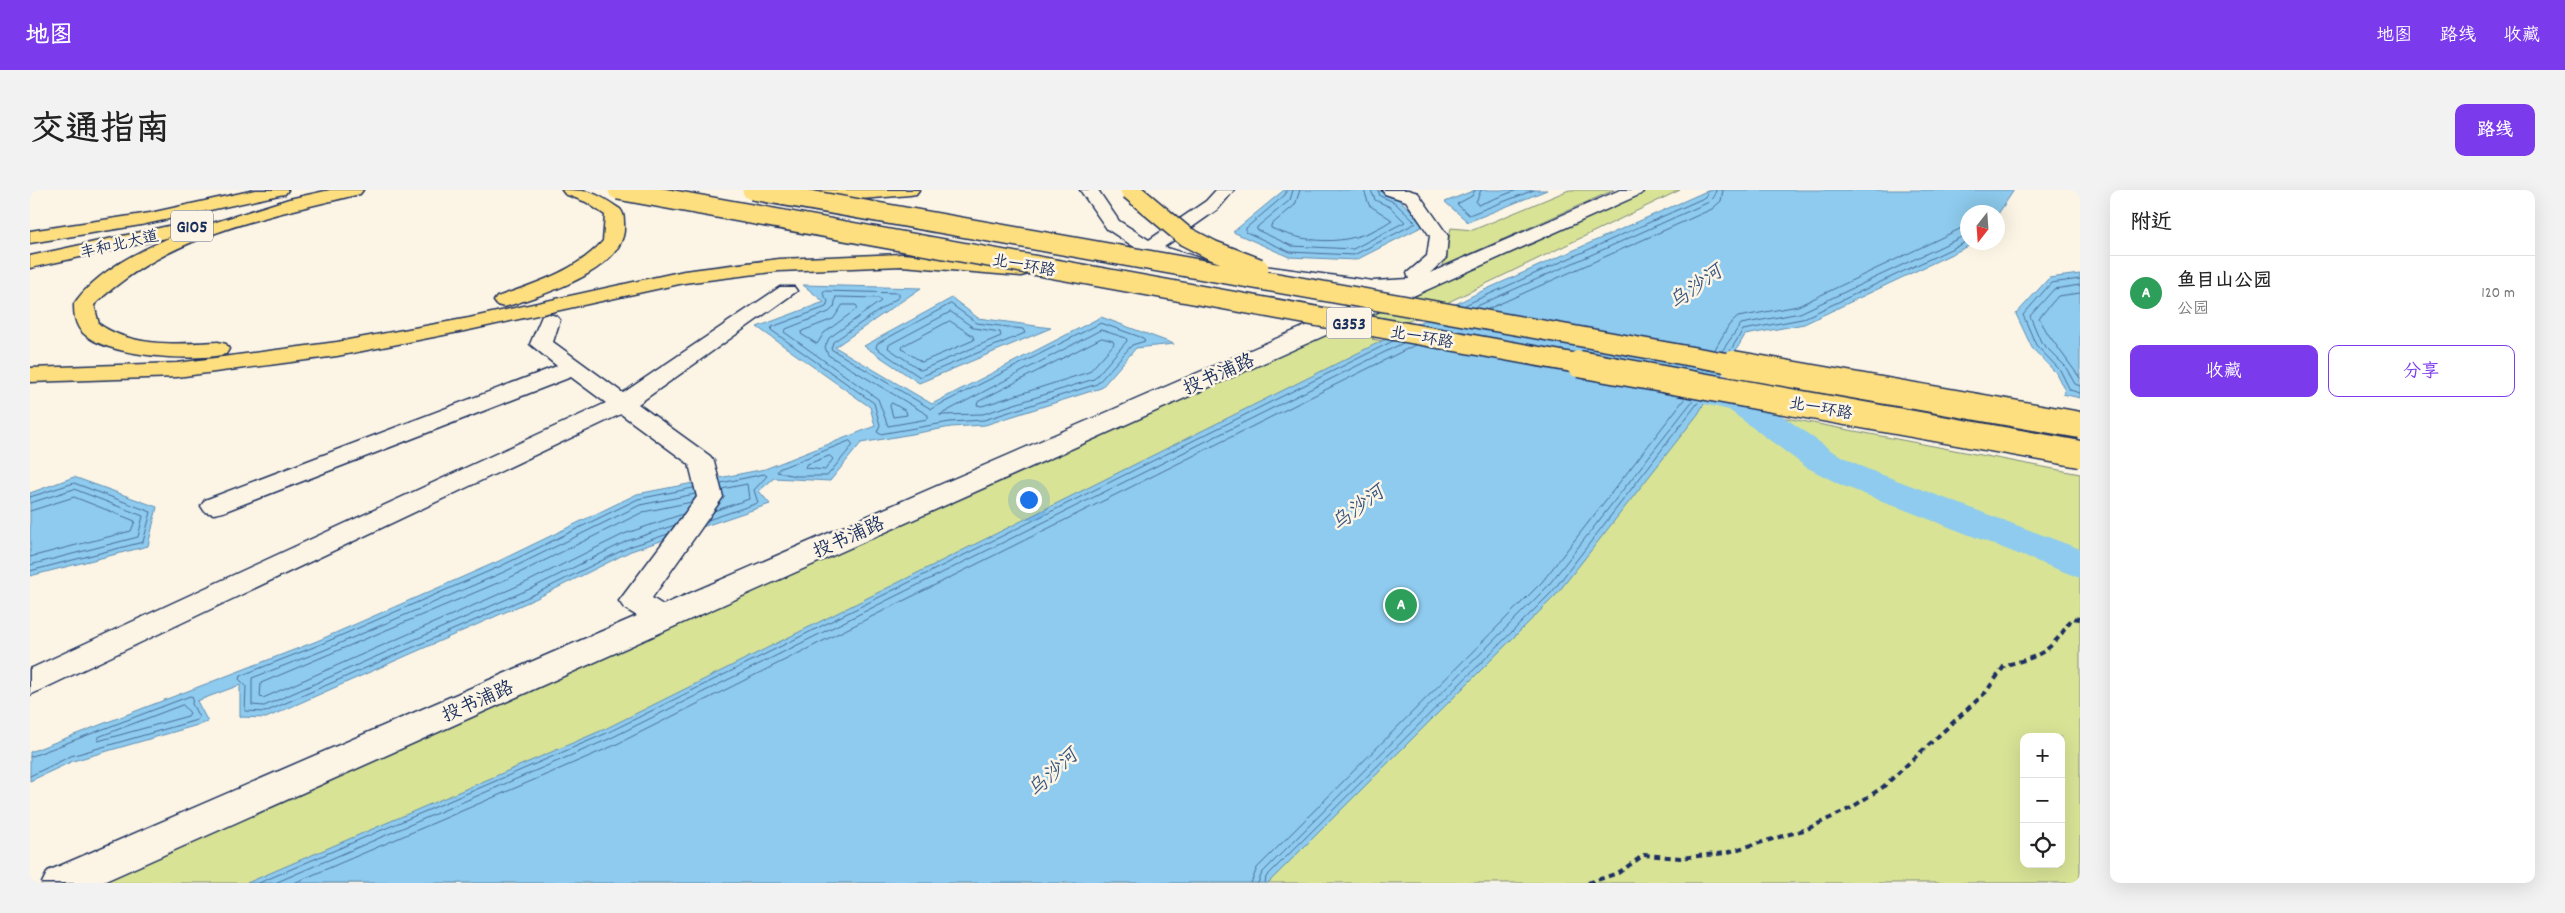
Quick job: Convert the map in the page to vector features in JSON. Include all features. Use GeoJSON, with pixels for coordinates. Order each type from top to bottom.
{"type":"FeatureCollection","features":[{"type":"Feature","properties":{"kind":"highway","name":"丰和北大道"},"geometry":{"type":"LineString","coordinates":[[30,244],[279,190]]}},
{"type":"Feature","properties":{"kind":"highway","name":"丰和北大道"},"geometry":{"type":"LineString","coordinates":[[30,262],[354,190]]}},
{"type":"Feature","properties":{"kind":"highway"},"geometry":{"type":"LineString","coordinates":[[313,200],[230,223],[173,243],[139,259],[112,275],[84,304],[84,316],[91,329],[112,340],[140,348],[187,351],[242,348],[439,316],[486,306],[533,291],[567,276],[594,259],[612,243],[616,228],[614,213],[592,198],[571,190]]}},
{"type":"Feature","properties":{"kind":"highway","name":"北一环路"},"geometry":{"type":"LineString","coordinates":[[618,190],[2080,454]]}},
{"type":"Feature","properties":{"kind":"highway","name":"北一环路"},"geometry":{"type":"LineString","coordinates":[[752,190],[2080,425]]}},
{"type":"Feature","properties":{"kind":"highway"},"geometry":{"type":"LineString","coordinates":[[801,190],[861,194],[910,190]]}},
{"type":"Feature","properties":{"kind":"highway"},"geometry":{"type":"LineString","coordinates":[[1130,190],[1185,236],[1212,250],[1270,272],[1313,284],[1548,324],[1654,350]]}},
{"type":"Feature","properties":{"kind":"highway"},"geometry":{"type":"LineString","coordinates":[[30,237],[89,229],[175,213]]}},
{"type":"Feature","properties":{"kind":"highway"},"geometry":{"type":"LineString","coordinates":[[30,374],[177,370],[337,349],[469,324],[684,276],[779,265],[902,260],[1093,276]]}},
{"type":"Feature","properties":{"kind":"street"},"geometry":{"type":"LineString","coordinates":[[1089,190],[1113,225],[1149,248],[1195,263],[1363,286],[1420,284],[1417,273],[1436,258],[1439,236],[1412,197],[1391,190]]}},
{"type":"Feature","properties":{"kind":"street"},"geometry":{"type":"LineString","coordinates":[[1149,248],[1212,205],[1226,190]]}},
{"type":"Feature","properties":{"kind":"street","name":"投书浦路"},"geometry":{"type":"LineString","coordinates":[[61,883],[1635,190]]}},
{"type":"Feature","properties":{"kind":"street"},"geometry":{"type":"LineString","coordinates":[[30,683],[623,404],[787,291]]}},
{"type":"Feature","properties":{"kind":"street"},"geometry":{"type":"LineString","coordinates":[[549,320],[541,344],[701,461],[710,497],[634,602],[663,618]]}},
{"type":"Feature","properties":{"kind":"street"},"geometry":{"type":"LineString","coordinates":[[214,506],[574,368]]}},
{"type":"Feature","properties":{"kind":"path"},"geometry":{"type":"LineString","coordinates":[[1588,883],[1618,873],[1644,856],[1680,858],[1725,853],[1807,829],[1851,808],[1884,787],[1986,692],[2005,665],[2040,657],[2058,642],[2072,618],[2080,619]]}},
{"type":"Feature","properties":{"kind":"green space"},"geometry":{"type":"Polygon","coordinates":[[[1569,190],[1614,190],[1443,266],[1451,228],[1473,230],[1569,190]]]}},
{"type":"Feature","properties":{"kind":"green space"},"geometry":{"type":"Polygon","coordinates":[[[1635,190],[1680,190],[1372,339],[2080,474],[2080,883],[92,883],[1635,190]]]}},
{"type":"Feature","properties":{"kind":"water"},"geometry":{"type":"Polygon","coordinates":[[[1284,190],[1377,190],[1396,197],[1427,224],[1356,260],[1289,257],[1233,232],[1284,190]]]}},
{"type":"Feature","properties":{"kind":"water"},"geometry":{"type":"Polygon","coordinates":[[[1475,190],[1547,190],[1468,222],[1445,202],[1475,190]]]}},
{"type":"Feature","properties":{"kind":"water","name":"乌沙河"},"geometry":{"type":"Polygon","coordinates":[[[1709,190],[2014,190],[2004,205],[1960,205],[1960,250],[1804,324],[1745,335],[1698,414],[1556,595],[1268,883],[247,883],[605,729],[1480,292],[1709,190]]]}},
{"type":"Feature","properties":{"kind":"water"},"geometry":{"type":"Polygon","coordinates":[[[2080,274],[2080,398],[2063,394],[2065,391],[2056,373],[2032,348],[2016,314],[2049,278],[2080,274]]]}},
{"type":"Feature","properties":{"kind":"water"},"geometry":{"type":"Polygon","coordinates":[[[803,285],[921,288],[835,347],[932,404],[1101,317],[1174,344],[1136,348],[1101,388],[985,425],[951,427],[861,443],[830,481],[774,478],[759,491],[770,504],[631,551],[537,598],[266,718],[240,717],[240,685],[197,701],[208,722],[73,761],[30,781],[30,752],[317,641],[499,561],[637,494],[765,469],[875,426],[870,407],[757,327],[824,302],[803,285]]]}},
{"type":"Feature","properties":{"kind":"water"},"geometry":{"type":"Polygon","coordinates":[[[952,298],[978,318],[1051,328],[919,383],[864,346],[952,298]]]}},
{"type":"Feature","properties":{"kind":"water"},"geometry":{"type":"Polygon","coordinates":[[[74,477],[157,507],[148,546],[30,576],[30,493],[74,477]]]}},
{"type":"Feature","properties":{"kind":"waterway"},"geometry":{"type":"LineString","coordinates":[[1696,392],[1741,402],[1819,459],[1854,477],[2080,564]]}},
{"type":"Feature","properties":{"kind":"place","name":"鱼目山公园"},"geometry":{"type":"Point","coordinates":[1401,605]}}]}
